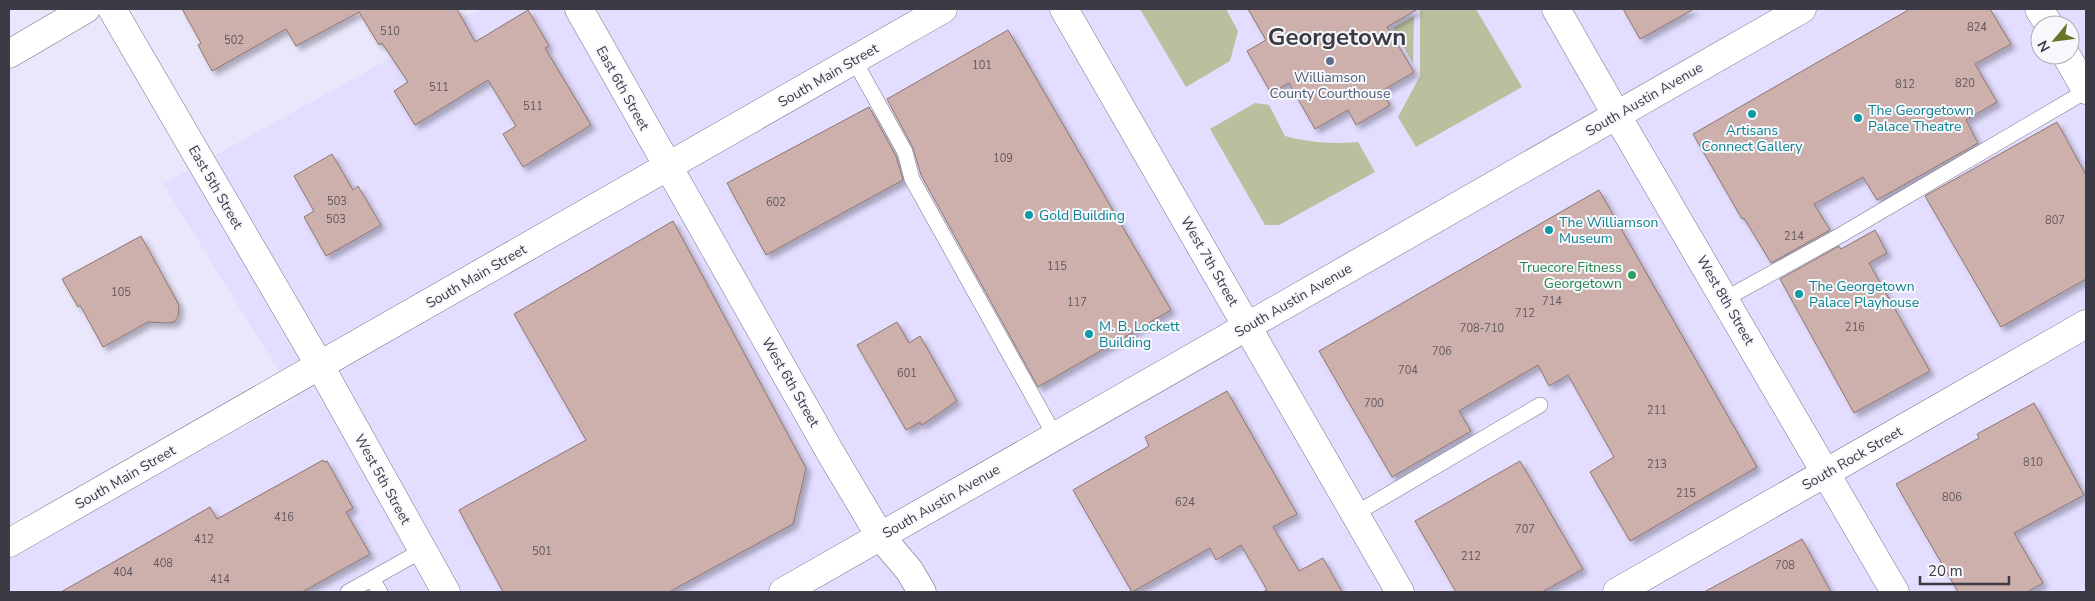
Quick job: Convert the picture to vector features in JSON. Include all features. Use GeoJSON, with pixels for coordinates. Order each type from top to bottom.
{"type":"FeatureCollection","features":[{"type":"Feature","properties":{"kind":"street"},"geometry":{"type":"LineString","coordinates":[[9,54],[86,9]]}},
{"type":"Feature","properties":{"kind":"street","name":"East 5th Street"},"geometry":{"type":"LineString","coordinates":[[112,9],[320,366]]}},
{"type":"Feature","properties":{"kind":"street","name":"East 6th Street"},"geometry":{"type":"LineString","coordinates":[[579,9],[667,167]]}},
{"type":"Feature","properties":{"kind":"street","name":"South Main Street"},"geometry":{"type":"LineString","coordinates":[[9,543],[943,9]]}},
{"type":"Feature","properties":{"kind":"street","name":"West 7th Street"},"geometry":{"type":"LineString","coordinates":[[1064,9],[1400,592]]}},
{"type":"Feature","properties":{"kind":"street","name":"West 8th Street"},"geometry":{"type":"LineString","coordinates":[[1556,9],[1895,592]]}},
{"type":"Feature","properties":{"kind":"street","name":"South Austin Avenue"},"geometry":{"type":"LineString","coordinates":[[784,592],[1802,9]]}},
{"type":"Feature","properties":{"kind":"street"},"geometry":{"type":"LineString","coordinates":[[2072,65],[2086,90]]}},
{"type":"Feature","properties":{"kind":"street","name":"West 6th Street"},"geometry":{"type":"LineString","coordinates":[[667,167],[880,536],[909,570],[922,592]]}},
{"type":"Feature","properties":{"kind":"street","name":"South Rock Street"},"geometry":{"type":"LineString","coordinates":[[1618,592],[2086,324]]}},
{"type":"Feature","properties":{"kind":"street","name":"West 5th Street"},"geometry":{"type":"LineString","coordinates":[[320,366],[446,592]]}},
{"type":"Feature","properties":{"kind":"lane"},"geometry":{"type":"LineString","coordinates":[[854,60],[905,152],[912,179],[1056,436]]}},
{"type":"Feature","properties":{"kind":"lane"},"geometry":{"type":"LineString","coordinates":[[1725,299],[1839,236],[2086,90]]}},
{"type":"Feature","properties":{"kind":"lane"},"geometry":{"type":"LineString","coordinates":[[1356,514],[1540,405]]}},
{"type":"Feature","properties":{"kind":"lane"},"geometry":{"type":"LineString","coordinates":[[348,592],[423,550]]}},
{"type":"Feature","properties":{"kind":"lane"},"geometry":{"type":"LineString","coordinates":[[372,579],[380,592]]}},
{"type":"Feature","properties":{"kind":"shaded area"},"geometry":{"type":"Polygon","coordinates":[[[479,9],[2086,9],[2086,592],[9,592],[9,554],[296,399],[163,184],[479,9]]]}},
{"type":"Feature","properties":{"kind":"green space"},"geometry":{"type":"Polygon","coordinates":[[[1140,9],[1226,9],[1238,31],[1230,61],[1186,87],[1140,9]]]}},
{"type":"Feature","properties":{"kind":"green space"},"geometry":{"type":"Polygon","coordinates":[[[1420,9],[1476,9],[1522,87],[1416,147],[1398,117],[1420,76],[1420,9]]]}},
{"type":"Feature","properties":{"kind":"green space"},"geometry":{"type":"Polygon","coordinates":[[[1414,16],[1413,63],[1393,28],[1414,16]]]}},
{"type":"Feature","properties":{"kind":"green space"},"geometry":{"type":"Polygon","coordinates":[[[1255,103],[1269,105],[1285,136],[1322,142],[1358,142],[1375,172],[1279,225],[1265,225],[1210,129],[1255,103]]]}},
{"type":"Feature","properties":{"kind":"building"},"geometry":{"type":"Polygon","coordinates":[[[182,9],[457,9],[475,42],[528,10],[549,46],[545,48],[591,125],[523,167],[503,134],[516,126],[488,80],[415,125],[394,91],[408,82],[382,43],[379,45],[359,12],[296,46],[286,29],[212,71],[198,45],[201,43],[182,9]]]}},
{"type":"Feature","properties":{"kind":"building","name":"Williamson County Courthouse"},"geometry":{"type":"Polygon","coordinates":[[[1248,9],[1418,9],[1387,27],[1414,72],[1382,91],[1390,105],[1356,125],[1348,110],[1315,129],[1289,83],[1271,93],[1247,51],[1266,40],[1248,9]]]}},
{"type":"Feature","properties":{"kind":"building"},"geometry":{"type":"Polygon","coordinates":[[[1623,9],[1694,9],[1640,39],[1623,9]]]}},
{"type":"Feature","properties":{"kind":"building"},"geometry":{"type":"Polygon","coordinates":[[[1910,9],[1990,9],[2011,44],[1975,64],[1997,102],[1966,120],[1978,143],[1877,200],[1863,177],[1814,204],[1830,230],[1771,263],[1744,218],[1742,219],[1693,134],[1910,9]]]}},
{"type":"Feature","properties":{"kind":"building"},"geometry":{"type":"Polygon","coordinates":[[[1008,30],[1171,310],[1038,387],[921,175],[913,148],[887,99],[1008,30]]]}},
{"type":"Feature","properties":{"kind":"building"},"geometry":{"type":"Polygon","coordinates":[[[869,107],[896,156],[903,180],[766,255],[727,183],[869,107]]]}},
{"type":"Feature","properties":{"kind":"building"},"geometry":{"type":"Polygon","coordinates":[[[2057,122],[2086,175],[2086,279],[2001,327],[1925,196],[2057,122]]]}},
{"type":"Feature","properties":{"kind":"building"},"geometry":{"type":"Polygon","coordinates":[[[332,154],[353,190],[358,186],[381,225],[326,256],[304,217],[314,211],[294,176],[332,154]]]}},
{"type":"Feature","properties":{"kind":"building"},"geometry":{"type":"Polygon","coordinates":[[[1599,190],[1757,467],[1630,541],[1590,472],[1614,457],[1568,375],[1549,386],[1538,365],[1459,411],[1471,431],[1392,477],[1319,351],[1599,190]]]}},
{"type":"Feature","properties":{"kind":"building"},"geometry":{"type":"Polygon","coordinates":[[[673,221],[806,468],[793,524],[669,592],[503,592],[459,510],[586,440],[514,314],[673,221]]]}},
{"type":"Feature","properties":{"kind":"building"},"geometry":{"type":"Polygon","coordinates":[[[1875,230],[1887,253],[1869,263],[1930,371],[1854,413],[1780,279],[1839,246],[1841,249],[1875,230]]]}},
{"type":"Feature","properties":{"kind":"building"},"geometry":{"type":"Polygon","coordinates":[[[141,236],[179,305],[178,317],[174,322],[148,322],[103,347],[80,305],[78,307],[62,279],[141,236]]]}},
{"type":"Feature","properties":{"kind":"building"},"geometry":{"type":"Polygon","coordinates":[[[897,322],[909,343],[920,336],[957,401],[922,425],[920,422],[906,430],[857,345],[897,322]]]}},
{"type":"Feature","properties":{"kind":"building"},"geometry":{"type":"Polygon","coordinates":[[[1227,391],[1297,514],[1273,527],[1299,571],[1323,558],[1342,592],[1262,592],[1267,590],[1241,545],[1216,560],[1210,548],[1132,592],[1073,490],[1149,446],[1145,437],[1227,391]]]}},
{"type":"Feature","properties":{"kind":"building"},"geometry":{"type":"Polygon","coordinates":[[[2034,403],[2084,495],[2014,533],[2043,583],[2027,592],[1958,592],[1896,484],[1979,438],[1977,434],[2034,403]]]}},
{"type":"Feature","properties":{"kind":"building"},"geometry":{"type":"Polygon","coordinates":[[[323,460],[324,462],[327,461],[353,508],[346,512],[370,554],[302,592],[61,592],[210,507],[217,519],[323,460]]]}},
{"type":"Feature","properties":{"kind":"building"},"geometry":{"type":"Polygon","coordinates":[[[1520,461],[1583,569],[1542,592],[1456,592],[1415,521],[1520,461]]]}},
{"type":"Feature","properties":{"kind":"building"},"geometry":{"type":"Polygon","coordinates":[[[1802,539],[1831,592],[1704,592],[1802,539]]]}},
{"type":"Feature","properties":{"kind":"place","name":"Williamson County Courthouse"},"geometry":{"type":"Point","coordinates":[1330,61]}},
{"type":"Feature","properties":{"kind":"place","name":"Artisans Connect Gallery"},"geometry":{"type":"Point","coordinates":[1752,114]}},
{"type":"Feature","properties":{"kind":"place","name":"The Georgetown Palace Theatre"},"geometry":{"type":"Point","coordinates":[1858,118]}},
{"type":"Feature","properties":{"kind":"place","name":"Gold Building"},"geometry":{"type":"Point","coordinates":[1029,215]}},
{"type":"Feature","properties":{"kind":"place","name":"The Williamson Museum"},"geometry":{"type":"Point","coordinates":[1549,230]}},
{"type":"Feature","properties":{"kind":"place","name":"Truecore Fitness Georgetown"},"geometry":{"type":"Point","coordinates":[1632,275]}},
{"type":"Feature","properties":{"kind":"place","name":"The Georgetown Palace Playhouse"},"geometry":{"type":"Point","coordinates":[1799,294]}},
{"type":"Feature","properties":{"kind":"place","name":"M. B. Lockett Building"},"geometry":{"type":"Point","coordinates":[1089,334]}},
{"type":"Feature","properties":{"kind":"district","name":"Georgetown"},"geometry":{"type":"Point","coordinates":[1337,37]}}]}
